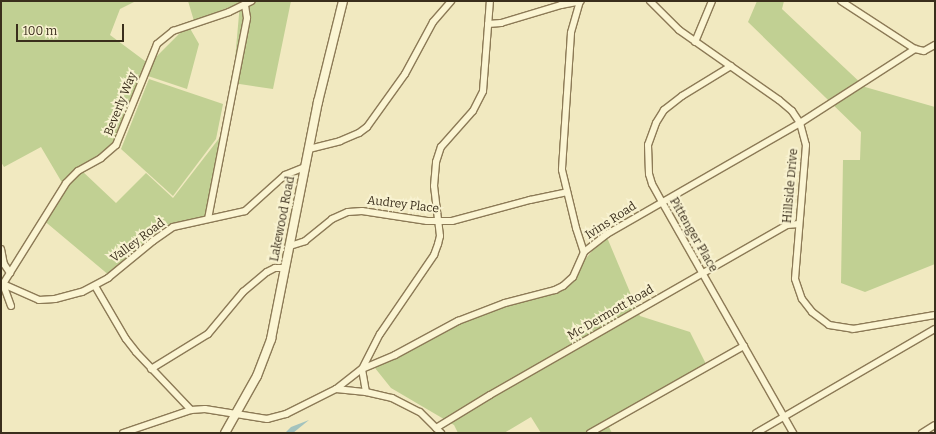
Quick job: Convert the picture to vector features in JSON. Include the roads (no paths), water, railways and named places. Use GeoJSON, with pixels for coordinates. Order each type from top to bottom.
{"type":"FeatureCollection","features":[{"type":"Feature","properties":{"kind":"street","name":"Beverly Way"},"geometry":{"type":"LineString","coordinates":[[2,284],[66,183],[78,172],[101,158],[116,145],[157,44],[173,31],[245,6],[252,1]]}},
{"type":"Feature","properties":{"kind":"street","name":"Lakewood Road"},"geometry":{"type":"LineString","coordinates":[[224,433],[257,376],[267,352],[326,65],[343,1]]}},
{"type":"Feature","properties":{"kind":"street"},"geometry":{"type":"LineString","coordinates":[[309,149],[340,141],[359,133],[367,127],[405,74],[433,22],[451,1]]}},
{"type":"Feature","properties":{"kind":"street"},"geometry":{"type":"LineString","coordinates":[[366,392],[362,369],[380,334],[434,255],[440,236],[434,186],[436,162],[441,147],[473,111],[483,91],[490,1]]}},
{"type":"Feature","properties":{"kind":"street"},"geometry":{"type":"LineString","coordinates":[[488,24],[501,23],[561,5],[581,1]]}},
{"type":"Feature","properties":{"kind":"street"},"geometry":{"type":"LineString","coordinates":[[581,1],[573,21],[568,66],[562,170],[584,252]]}},
{"type":"Feature","properties":{"kind":"street","name":"Hillside Drive"},"geometry":{"type":"LineString","coordinates":[[650,1],[672,25],[779,100],[792,111],[800,123],[806,146],[805,168],[798,224],[795,274],[798,290],[803,302],[823,321],[840,328],[853,329],[935,316]]}},
{"type":"Feature","properties":{"kind":"street"},"geometry":{"type":"LineString","coordinates":[[695,42],[712,1]]}},
{"type":"Feature","properties":{"kind":"street"},"geometry":{"type":"LineString","coordinates":[[841,1],[915,50]]}},
{"type":"Feature","properties":{"kind":"street"},"geometry":{"type":"LineString","coordinates":[[208,219],[247,18],[245,6]]}},
{"type":"Feature","properties":{"kind":"street","name":"Ivins Road"},"geometry":{"type":"LineString","coordinates":[[123,433],[191,410],[205,408],[258,418],[276,418],[300,408],[336,389],[362,369],[395,355],[440,329],[475,313],[505,303],[555,290],[563,286],[573,277],[584,252],[607,234],[800,123],[915,50],[921,52],[935,45]]}},
{"type":"Feature","properties":{"kind":"street","name":"Pittenger Place"},"geometry":{"type":"LineString","coordinates":[[730,66],[675,101],[664,110],[656,123],[648,145],[647,163],[652,184],[794,433]]}},
{"type":"Feature","properties":{"kind":"street","name":"Valley Road"},"geometry":{"type":"LineString","coordinates":[[2,284],[29,297],[47,301],[82,292],[95,286],[153,241],[173,228],[244,211],[284,175],[305,167]]}},
{"type":"Feature","properties":{"kind":"street","name":"Audrey Place"},"geometry":{"type":"LineString","coordinates":[[290,246],[305,241],[332,219],[348,212],[362,211],[426,221],[452,221],[530,200],[567,192]]}},
{"type":"Feature","properties":{"kind":"street","name":"Mc Dermott Road"},"geometry":{"type":"LineString","coordinates":[[436,428],[490,395],[787,225],[798,224]]}},
{"type":"Feature","properties":{"kind":"street"},"geometry":{"type":"LineString","coordinates":[[1,249],[4,264],[10,273]]}},
{"type":"Feature","properties":{"kind":"street"},"geometry":{"type":"LineString","coordinates":[[151,369],[208,334],[243,292],[267,272],[274,268],[285,268]]}},
{"type":"Feature","properties":{"kind":"street"},"geometry":{"type":"LineString","coordinates":[[2,284],[11,306]]}},
{"type":"Feature","properties":{"kind":"street"},"geometry":{"type":"LineString","coordinates":[[95,286],[126,339],[151,369],[191,410]]}},
{"type":"Feature","properties":{"kind":"street"},"geometry":{"type":"LineString","coordinates":[[756,433],[935,329]]}},
{"type":"Feature","properties":{"kind":"street"},"geometry":{"type":"LineString","coordinates":[[590,433],[744,346]]}},
{"type":"Feature","properties":{"kind":"street"},"geometry":{"type":"LineString","coordinates":[[336,389],[366,392],[392,398],[409,405],[424,415],[441,433]]}},
{"type":"Feature","properties":{"kind":"street"},"geometry":{"type":"LineString","coordinates":[[922,433],[935,425]]}},
{"type":"Feature","properties":{"kind":"water"},"geometry":{"type":"Polygon","coordinates":[[[309,420],[293,433],[285,433],[291,427],[309,420]]]}}]}
